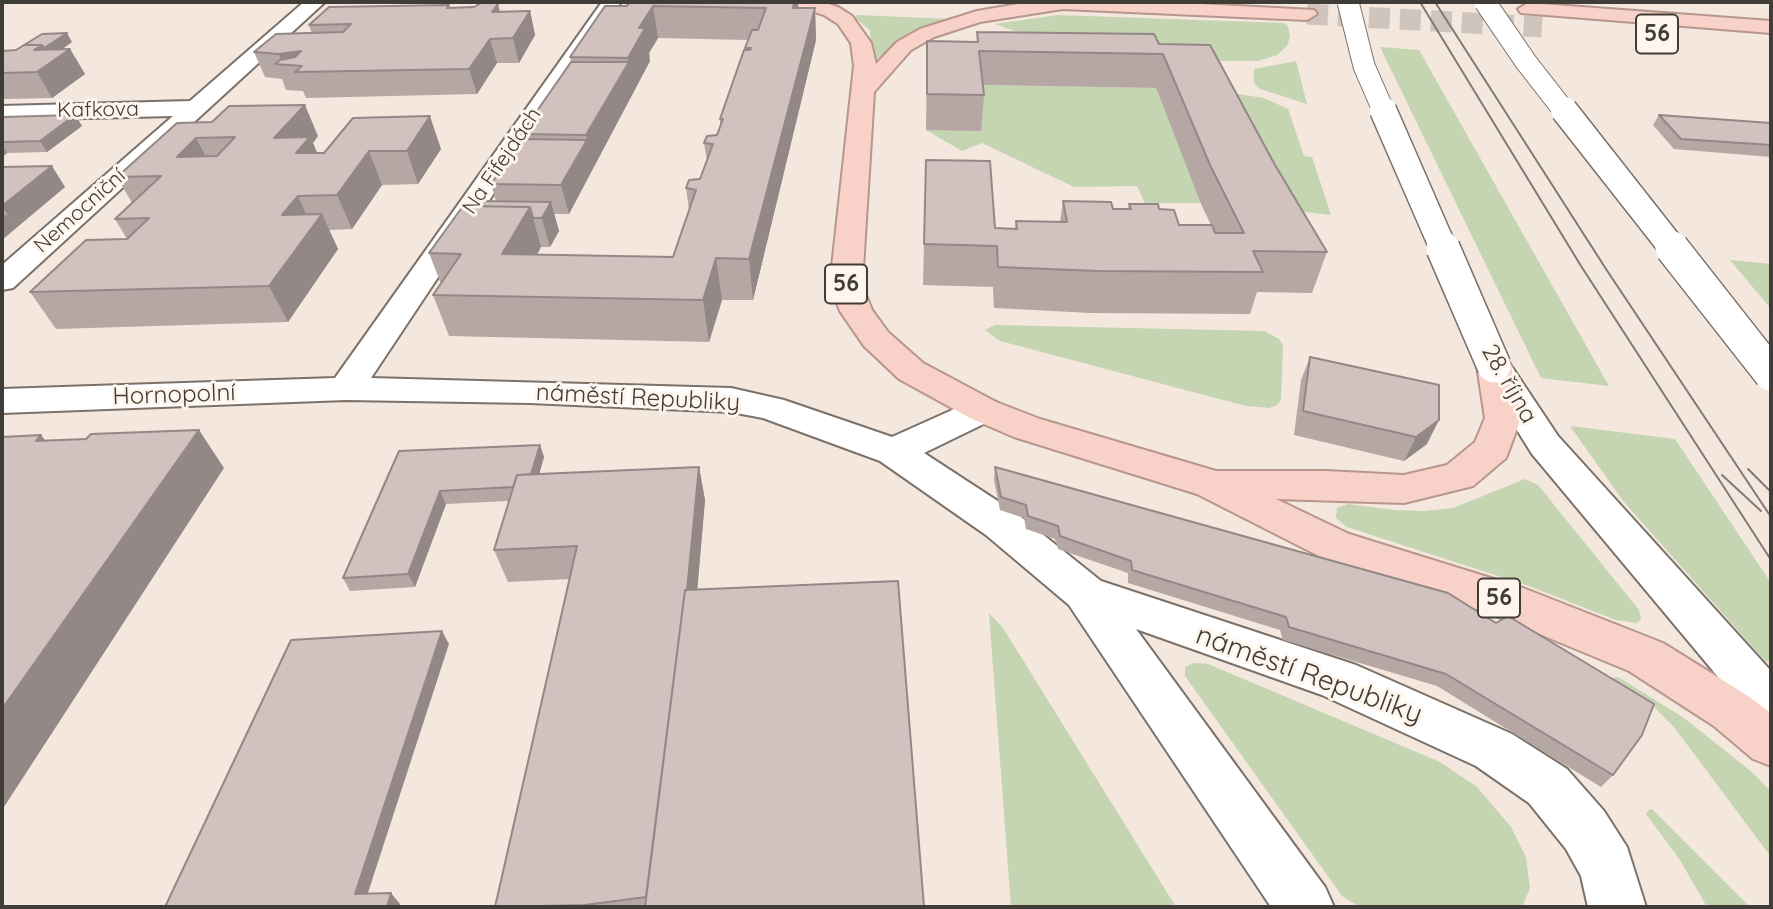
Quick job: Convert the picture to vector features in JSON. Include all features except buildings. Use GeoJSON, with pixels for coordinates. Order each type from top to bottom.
{"type":"FeatureCollection","features":[{"type":"Feature","properties":{"kind":"highway","name":"56"},"geometry":{"type":"LineString","coordinates":[[803,2],[838,16],[854,31],[860,43],[865,66],[846,285],[856,312],[876,339],[911,371],[983,410],[1027,428],[1211,484],[1334,545],[1507,601],[1646,657],[1731,711],[1771,743]]}},
{"type":"Feature","properties":{"kind":"highway"},"geometry":{"type":"LineString","coordinates":[[1039,2],[1307,14]]}},
{"type":"Feature","properties":{"kind":"highway"},"geometry":{"type":"LineString","coordinates":[[863,92],[904,46],[927,33],[977,18],[1067,3]]}},
{"type":"Feature","properties":{"kind":"highway","name":"56"},"geometry":{"type":"LineString","coordinates":[[1528,9],[1771,27]]}},
{"type":"Feature","properties":{"kind":"highway","name":"56"},"geometry":{"type":"LineString","coordinates":[[1614,15],[1771,21]]}},
{"type":"Feature","properties":{"kind":"highway","name":"56"},"geometry":{"type":"LineString","coordinates":[[1542,27],[1771,43]]}},
{"type":"Feature","properties":{"kind":"highway","name":"56"},"geometry":{"type":"LineString","coordinates":[[1211,484],[1404,489],[1459,476],[1492,449],[1516,419]]}},
{"type":"Feature","properties":{"kind":"street","name":"Nemocniční"},"geometry":{"type":"LineString","coordinates":[[2,281],[315,2]]}},
{"type":"Feature","properties":{"kind":"street","name":"Na Fifejdách"},"geometry":{"type":"LineString","coordinates":[[346,389],[611,2]]}},
{"type":"Feature","properties":{"kind":"street","name":"28. října"},"geometry":{"type":"LineString","coordinates":[[1348,2],[1364,66],[1516,419],[1554,455],[1771,705]]}},
{"type":"Feature","properties":{"kind":"street"},"geometry":{"type":"LineString","coordinates":[[1485,2],[1526,62],[1771,374]]}},
{"type":"Feature","properties":{"kind":"street","name":"Kafkova"},"geometry":{"type":"LineString","coordinates":[[2,113],[195,108]]}},
{"type":"Feature","properties":{"kind":"street","name":"Hornopolní"},"geometry":{"type":"LineString","coordinates":[[2,401],[346,389]]}},
{"type":"Feature","properties":{"kind":"street","name":"náměstí Republiky"},"geometry":{"type":"LineString","coordinates":[[346,389],[530,391],[731,400],[798,416],[894,452],[1001,524],[1085,593],[1305,907]]}},
{"type":"Feature","properties":{"kind":"street"},"geometry":{"type":"LineString","coordinates":[[894,452],[983,410]]}},
{"type":"Feature","properties":{"kind":"street","name":"náměstí Republiky"},"geometry":{"type":"LineString","coordinates":[[1085,593],[1339,680],[1494,750],[1548,786],[1585,830],[1607,867],[1618,907]]}},
{"type":"Feature","properties":{"kind":"green space"},"geometry":{"type":"Polygon","coordinates":[[[1058,15],[1284,23],[1288,26],[1290,37],[1287,46],[1277,55],[1258,61],[1108,61],[1094,59],[995,24],[1058,15]]]}},
{"type":"Feature","properties":{"kind":"green space"},"geometry":{"type":"Polygon","coordinates":[[[854,17],[952,19],[894,46],[875,60],[872,57],[870,30],[854,17]]]}},
{"type":"Feature","properties":{"kind":"green space"},"geometry":{"type":"Polygon","coordinates":[[[1380,47],[1419,50],[1609,386],[1541,378],[1380,47]]]}},
{"type":"Feature","properties":{"kind":"green space"},"geometry":{"type":"Polygon","coordinates":[[[1296,61],[1307,104],[1260,89],[1254,83],[1254,69],[1296,61]]]}},
{"type":"Feature","properties":{"kind":"green space"},"geometry":{"type":"Polygon","coordinates":[[[977,85],[1156,88],[1201,203],[1145,203],[1137,186],[1074,187],[982,143],[962,151],[926,130],[977,85]]]}},
{"type":"Feature","properties":{"kind":"green space"},"geometry":{"type":"Polygon","coordinates":[[[1231,93],[1264,98],[1288,109],[1304,156],[1312,157],[1331,215],[1296,211],[1231,93]]]}},
{"type":"Feature","properties":{"kind":"green space"},"geometry":{"type":"Polygon","coordinates":[[[1730,260],[1771,264],[1771,309],[1730,260]]]}},
{"type":"Feature","properties":{"kind":"green space"},"geometry":{"type":"Polygon","coordinates":[[[995,325],[1264,331],[1279,339],[1283,345],[1281,400],[1269,408],[1246,406],[1000,341],[985,330],[995,325]]]}},
{"type":"Feature","properties":{"kind":"green space"},"geometry":{"type":"Polygon","coordinates":[[[1570,426],[1675,439],[1771,583],[1771,660],[1766,662],[1624,502],[1570,426]]]}},
{"type":"Feature","properties":{"kind":"green space"},"geometry":{"type":"Polygon","coordinates":[[[1525,479],[1538,485],[1639,610],[1641,619],[1637,623],[1616,620],[1529,586],[1347,527],[1336,518],[1337,508],[1348,504],[1393,510],[1453,508],[1525,479]]]}},
{"type":"Feature","properties":{"kind":"green space"},"geometry":{"type":"Polygon","coordinates":[[[989,613],[1003,628],[1176,907],[1011,907],[989,613]]]}},
{"type":"Feature","properties":{"kind":"green space"},"geometry":{"type":"Polygon","coordinates":[[[1194,663],[1208,664],[1440,762],[1477,787],[1511,827],[1526,857],[1530,888],[1522,907],[1360,907],[1342,896],[1185,676],[1185,667],[1194,663]]]}},
{"type":"Feature","properties":{"kind":"green space"},"geometry":{"type":"Polygon","coordinates":[[[1618,677],[1684,718],[1753,773],[1771,792],[1771,857],[1674,727],[1652,705],[1612,678],[1618,677]]]}},
{"type":"Feature","properties":{"kind":"green space"},"geometry":{"type":"Polygon","coordinates":[[[1650,809],[1750,907],[1707,907],[1680,860],[1646,814],[1650,809]]]}},
{"type":"Feature","properties":{"kind":"tunnel"},"geometry":{"type":"LineString","coordinates":[[1307,14],[1542,27]]}},
{"type":"Feature","properties":{"kind":"tram line"},"geometry":{"type":"LineString","coordinates":[[1420,2],[1581,266],[1771,560]]}},
{"type":"Feature","properties":{"kind":"tram line"},"geometry":{"type":"LineString","coordinates":[[1435,2],[1606,269],[1771,517]]}},
{"type":"Feature","properties":{"kind":"tram line"},"geometry":{"type":"LineString","coordinates":[[1748,469],[1771,492]]}},
{"type":"Feature","properties":{"kind":"tram line"},"geometry":{"type":"LineString","coordinates":[[1722,475],[1761,511]]}}]}
